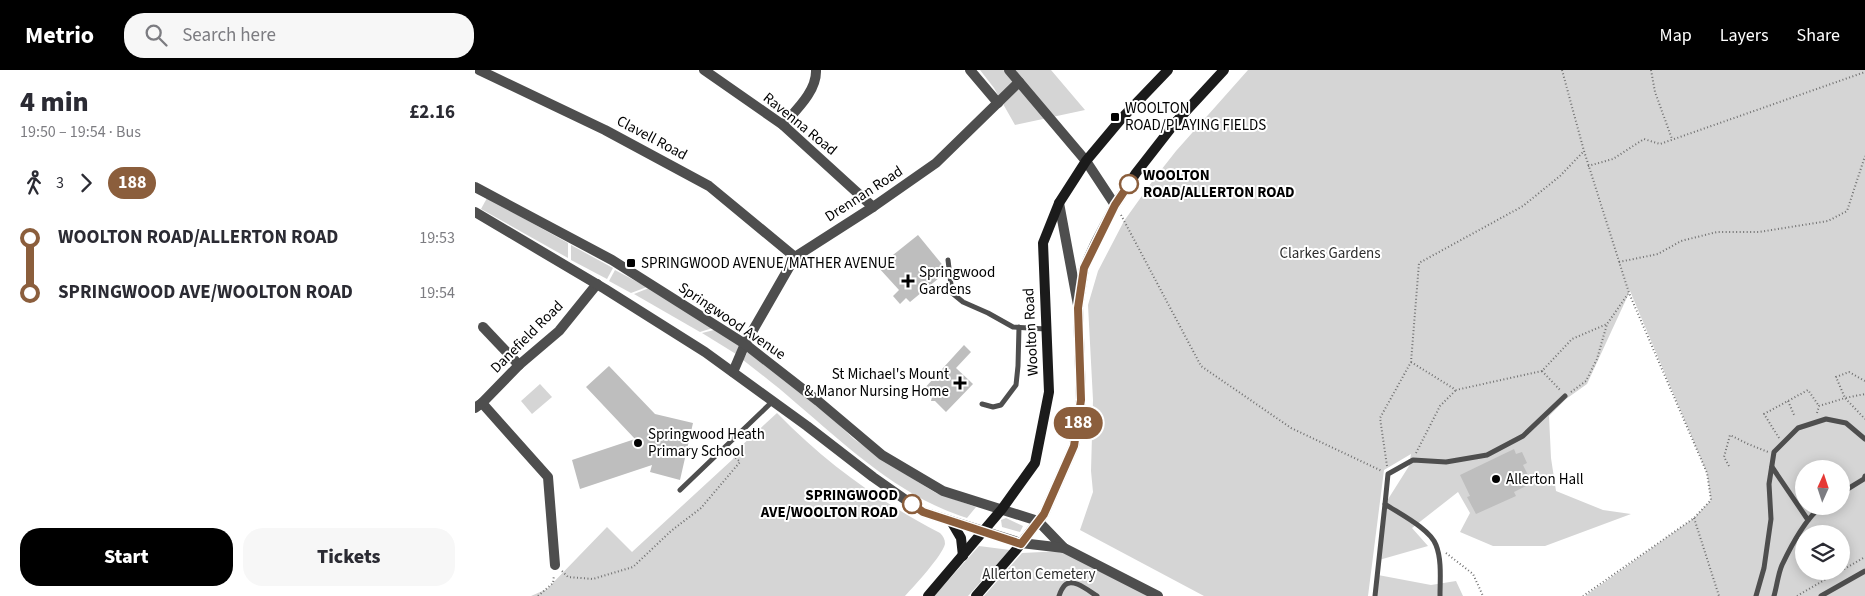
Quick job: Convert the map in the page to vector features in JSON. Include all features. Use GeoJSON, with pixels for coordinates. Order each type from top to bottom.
{"type":"FeatureCollection","features":[{"type":"Feature","properties":{"kind":"main road","name":"Woolton Road"},"geometry":{"type":"LineString","coordinates":[[928,596],[1002,509],[1035,463],[1049,392],[1043,242],[1059,203],[1086,162],[1121,118],[1168,70]]}},
{"type":"Feature","properties":{"kind":"main road"},"geometry":{"type":"LineString","coordinates":[[976,596],[1044,514],[1074,446],[1081,400],[1078,308],[1084,268],[1115,205],[1137,173],[1175,123],[1224,70]]}},
{"type":"Feature","properties":{"kind":"main road"},"geometry":{"type":"LineString","coordinates":[[951,521],[961,538],[963,556]]}},
{"type":"Feature","properties":{"kind":"street","name":"Clavell Road"},"geometry":{"type":"LineString","coordinates":[[479,70],[605,130],[709,186],[795,257]]}},
{"type":"Feature","properties":{"kind":"street","name":"Ravenna Road"},"geometry":{"type":"LineString","coordinates":[[704,70],[783,125],[873,207]]}},
{"type":"Feature","properties":{"kind":"street"},"geometry":{"type":"LineString","coordinates":[[783,125],[807,96],[816,78],[816,70]]}},
{"type":"Feature","properties":{"kind":"street"},"geometry":{"type":"LineString","coordinates":[[970,70],[998,103]]}},
{"type":"Feature","properties":{"kind":"street"},"geometry":{"type":"LineString","coordinates":[[1009,70],[1086,162],[1115,205]]}},
{"type":"Feature","properties":{"kind":"street","name":"Drennan Road"},"geometry":{"type":"LineString","coordinates":[[733,372],[745,344],[795,257],[873,207],[936,163],[1019,82]]}},
{"type":"Feature","properties":{"kind":"street","name":"Springwood Avenue"},"geometry":{"type":"LineString","coordinates":[[475,187],[612,260],[745,344],[818,401],[882,455],[943,491],[1038,521],[1064,548],[1158,596]]}},
{"type":"Feature","properties":{"kind":"street"},"geometry":{"type":"LineString","coordinates":[[1059,203],[1078,308]]}},
{"type":"Feature","properties":{"kind":"street","name":"Springwood Avenue"},"geometry":{"type":"LineString","coordinates":[[475,212],[597,284],[705,352],[923,512],[1021,544],[1064,548]]}},
{"type":"Feature","properties":{"kind":"street","name":"Danefield Road"},"geometry":{"type":"LineString","coordinates":[[479,406],[519,365],[559,331],[597,284]]}},
{"type":"Feature","properties":{"kind":"street"},"geometry":{"type":"LineString","coordinates":[[483,327],[519,365]]}},
{"type":"Feature","properties":{"kind":"street"},"geometry":{"type":"LineString","coordinates":[[479,406],[548,477],[555,565]]}},
{"type":"Feature","properties":{"kind":"lane"},"geometry":{"type":"LineString","coordinates":[[948,260],[952,293],[963,302],[1013,327],[1046,329]]}},
{"type":"Feature","properties":{"kind":"lane"},"geometry":{"type":"LineString","coordinates":[[982,404],[993,407],[1001,405],[1015,386],[1018,366],[1019,327]]}},
{"type":"Feature","properties":{"kind":"lane"},"geometry":{"type":"LineString","coordinates":[[1375,596],[1388,474],[1413,460],[1446,462],[1487,456],[1523,436],[1565,396]]}},
{"type":"Feature","properties":{"kind":"lane"},"geometry":{"type":"LineString","coordinates":[[680,490],[773,402]]}},
{"type":"Feature","properties":{"kind":"lane"},"geometry":{"type":"LineString","coordinates":[[1756,596],[1764,568],[1771,519],[1769,484],[1774,455],[1798,428],[1826,419],[1846,423],[1865,439]]}},
{"type":"Feature","properties":{"kind":"lane"},"geometry":{"type":"LineString","coordinates":[[1772,467],[1807,520]]}},
{"type":"Feature","properties":{"kind":"lane"},"geometry":{"type":"LineString","coordinates":[[1850,487],[1865,476]]}},
{"type":"Feature","properties":{"kind":"lane"},"geometry":{"type":"LineString","coordinates":[[1385,504],[1427,532],[1436,545],[1440,570],[1440,596]]}},
{"type":"Feature","properties":{"kind":"lane"},"geometry":{"type":"LineString","coordinates":[[1774,596],[1782,566],[1807,520],[1812,515]]}},
{"type":"Feature","properties":{"kind":"lane"},"geometry":{"type":"LineString","coordinates":[[1821,596],[1865,571]]}},
{"type":"Feature","properties":{"kind":"lane"},"geometry":{"type":"LineString","coordinates":[[1059,596],[1065,585],[1069,583],[1077,584],[1097,596]]}},
{"type":"Feature","properties":{"kind":"path"},"geometry":{"type":"LineString","coordinates":[[1562,70],[1583,151],[1629,293],[1707,473],[1711,500],[1694,518],[1583,596]]}},
{"type":"Feature","properties":{"kind":"path"},"geometry":{"type":"LineString","coordinates":[[1651,70],[1655,92],[1672,140]]}},
{"type":"Feature","properties":{"kind":"path"},"geometry":{"type":"LineString","coordinates":[[1588,166],[1613,159],[1644,139],[1660,144],[1865,72]]}},
{"type":"Feature","properties":{"kind":"path"},"geometry":{"type":"LineString","coordinates":[[1388,474],[1380,418],[1411,362],[1419,263],[1523,206],[1560,176],[1583,151]]}},
{"type":"Feature","properties":{"kind":"path"},"geometry":{"type":"LineString","coordinates":[[1619,262],[1658,254],[1681,241],[1717,232],[1759,232],[1828,221],[1847,211],[1865,156]]}},
{"type":"Feature","properties":{"kind":"path"},"geometry":{"type":"LineString","coordinates":[[1115,205],[1201,366],[1291,428],[1388,474]]}},
{"type":"Feature","properties":{"kind":"path"},"geometry":{"type":"LineString","coordinates":[[1542,372],[1565,396],[1585,381],[1597,359],[1607,324],[1629,293]]}},
{"type":"Feature","properties":{"kind":"path"},"geometry":{"type":"LineString","coordinates":[[1413,460],[1439,406],[1456,390],[1542,372],[1572,339],[1607,324]]}},
{"type":"Feature","properties":{"kind":"path"},"geometry":{"type":"LineString","coordinates":[[1411,362],[1456,390]]}},
{"type":"Feature","properties":{"kind":"path"},"geometry":{"type":"LineString","coordinates":[[1864,418],[1845,398],[1836,377],[1849,372],[1865,381]]}},
{"type":"Feature","properties":{"kind":"path"},"geometry":{"type":"LineString","coordinates":[[1783,444],[1764,414],[1809,390],[1819,406],[1815,423]]}},
{"type":"Feature","properties":{"kind":"path"},"geometry":{"type":"LineString","coordinates":[[1819,406],[1865,394]]}},
{"type":"Feature","properties":{"kind":"path"},"geometry":{"type":"LineString","coordinates":[[1788,401],[1795,417]]}},
{"type":"Feature","properties":{"kind":"path"},"geometry":{"type":"LineString","coordinates":[[1729,466],[1724,457],[1730,434],[1774,455]]}},
{"type":"Feature","properties":{"kind":"path"},"geometry":{"type":"LineString","coordinates":[[555,565],[568,577],[593,579],[633,567],[671,531],[701,508],[740,462],[732,454],[741,441]]}},
{"type":"Feature","properties":{"kind":"path"},"geometry":{"type":"LineString","coordinates":[[1694,518],[1719,596]]}},
{"type":"Feature","properties":{"kind":"path"},"geometry":{"type":"LineString","coordinates":[[1436,545],[1473,574],[1483,596]]}},
{"type":"Feature","properties":{"kind":"path"},"geometry":{"type":"LineString","coordinates":[[1850,565],[1865,556]]}},
{"type":"Feature","properties":{"kind":"path"},"geometry":{"type":"LineString","coordinates":[[538,596],[553,583],[555,565]]}},
{"type":"Feature","properties":{"kind":"path"},"geometry":{"type":"LineString","coordinates":[[1797,596],[1825,580]]}},
{"type":"Feature","properties":{"kind":"green space"},"geometry":{"type":"Polygon","coordinates":[[[980,70],[1051,70],[1085,110],[1015,125],[994,88],[980,70]]]}},
{"type":"Feature","properties":{"kind":"green space","name":"Clarkes Gardens"},"geometry":{"type":"Polygon","coordinates":[[[1248,70],[1865,70],[1865,596],[1585,596],[1694,518],[1711,500],[1707,473],[1630,291],[1587,384],[1566,399],[1549,416],[1551,458],[1556,491],[1603,510],[1631,514],[1545,546],[1493,546],[1460,532],[1470,513],[1458,492],[1412,528],[1428,546],[1379,560],[1385,504],[1409,466],[1411,454],[1384,470],[1368,596],[1204,596],[1080,530],[1093,492],[1091,471],[1093,400],[1088,305],[1098,271],[1124,221],[1176,151],[1248,70]]]}},
{"type":"Feature","properties":{"kind":"green space"},"geometry":{"type":"Polygon","coordinates":[[[487,198],[568,243],[568,258],[481,209],[487,198]]]}},
{"type":"Feature","properties":{"kind":"green space"},"geometry":{"type":"Polygon","coordinates":[[[571,245],[613,268],[607,279],[571,260],[571,245]]]}},
{"type":"Feature","properties":{"kind":"green space"},"geometry":{"type":"Polygon","coordinates":[[[615,270],[647,287],[631,293],[609,281],[615,270]]]}},
{"type":"Feature","properties":{"kind":"green space"},"geometry":{"type":"Polygon","coordinates":[[[649,288],[716,327],[700,332],[634,294],[649,288]]]}},
{"type":"Feature","properties":{"kind":"green space"},"geometry":{"type":"Polygon","coordinates":[[[718,329],[741,343],[736,354],[702,333],[718,329]]]}},
{"type":"Feature","properties":{"kind":"green space"},"geometry":{"type":"Polygon","coordinates":[[[749,350],[810,398],[854,439],[897,469],[936,493],[976,507],[967,518],[919,498],[876,470],[743,360],[749,350]]]}},
{"type":"Feature","properties":{"kind":"green space"},"geometry":{"type":"Polygon","coordinates":[[[540,384],[552,397],[532,414],[521,401],[540,384]]]}},
{"type":"Feature","properties":{"kind":"green space"},"geometry":{"type":"Polygon","coordinates":[[[777,413],[815,449],[854,480],[895,508],[943,536],[945,544],[939,556],[905,596],[531,596],[547,589],[607,527],[632,552],[733,459],[739,448],[777,413]]]}},
{"type":"Feature","properties":{"kind":"green space"},"geometry":{"type":"Polygon","coordinates":[[[1006,518],[1023,526],[1020,532],[1002,527],[1001,520],[1006,518]]]}},
{"type":"Feature","properties":{"kind":"green space"},"geometry":{"type":"Polygon","coordinates":[[[979,546],[1010,550],[968,596],[934,596],[979,546]]]}},
{"type":"Feature","properties":{"kind":"green space","name":"Allerton Cemetery"},"geometry":{"type":"Polygon","coordinates":[[[1063,551],[1149,596],[984,596],[1022,553],[1063,551]]]}},
{"type":"Feature","properties":{"kind":"green space"},"geometry":{"type":"Polygon","coordinates":[[[1378,575],[1431,585],[1456,581],[1463,596],[1375,596],[1378,575]]]}},
{"type":"Feature","properties":{"kind":"building"},"geometry":{"type":"Polygon","coordinates":[[[918,235],[945,268],[945,273],[910,302],[906,298],[900,304],[893,296],[899,290],[878,267],[918,235]]]}},
{"type":"Feature","properties":{"kind":"building"},"geometry":{"type":"Polygon","coordinates":[[[964,345],[971,352],[956,368],[973,384],[946,412],[935,401],[931,401],[932,397],[923,390],[964,345]]]}},
{"type":"Feature","properties":{"kind":"building"},"geometry":{"type":"Polygon","coordinates":[[[609,366],[655,414],[693,423],[680,480],[650,472],[652,465],[580,489],[572,460],[635,439],[586,387],[609,366]]]}},
{"type":"Feature","properties":{"kind":"building","name":"Allerton Hall"},"geometry":{"type":"Polygon","coordinates":[[[1514,449],[1516,454],[1522,452],[1527,463],[1523,465],[1532,483],[1514,492],[1516,496],[1476,514],[1467,497],[1470,496],[1460,475],[1514,449]]]}},
{"type":"Feature","properties":{"kind":"bus line","name":"188"},"geometry":{"type":"LineString","coordinates":[[912,504],[923,512],[1021,544],[1044,514],[1074,446],[1081,400],[1078,308],[1084,268],[1115,205],[1129,184]]}},
{"type":"Feature","properties":{"kind":"place","name":"WOOLTON ROAD/PLAYING FIELDS"},"geometry":{"type":"Point","coordinates":[1115,117]}},
{"type":"Feature","properties":{"kind":"place","name":"WOOLTON ROAD/ALLERTON ROAD"},"geometry":{"type":"Point","coordinates":[1129,184]}},
{"type":"Feature","properties":{"kind":"place","name":"SPRINGWOOD AVENUE/MATHER AVENUE"},"geometry":{"type":"Point","coordinates":[631,263]}},
{"type":"Feature","properties":{"kind":"place","name":"Springwood Gardens"},"geometry":{"type":"Point","coordinates":[908,281]}},
{"type":"Feature","properties":{"kind":"place","name":"St Michael's Mount & Manor Nursing Home"},"geometry":{"type":"Point","coordinates":[960,383]}},
{"type":"Feature","properties":{"kind":"place","name":"Springwood Heath Primary School"},"geometry":{"type":"Point","coordinates":[638,443]}},
{"type":"Feature","properties":{"kind":"place","name":"Allerton Hall"},"geometry":{"type":"Point","coordinates":[1496,479]}},
{"type":"Feature","properties":{"kind":"place","name":"SPRINGWOOD AVE/WOOLTON ROAD"},"geometry":{"type":"Point","coordinates":[912,504]}}]}
